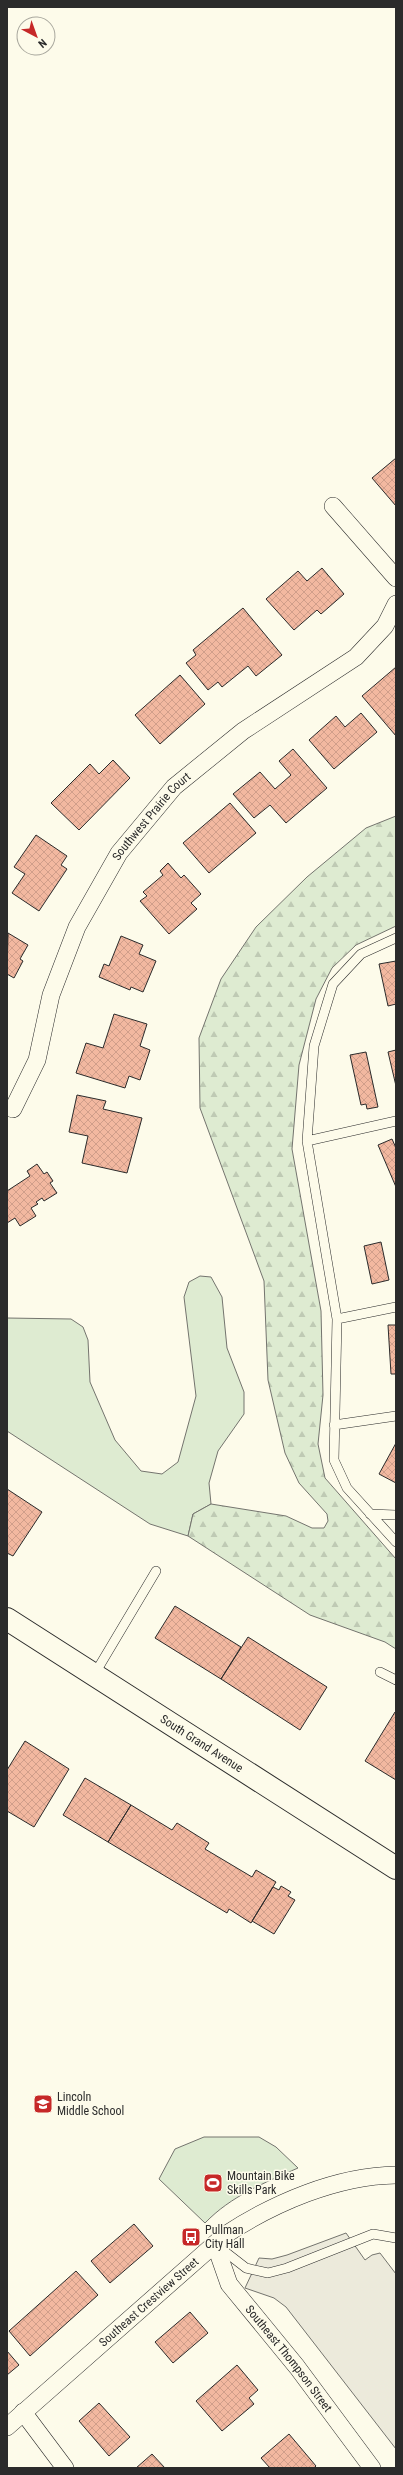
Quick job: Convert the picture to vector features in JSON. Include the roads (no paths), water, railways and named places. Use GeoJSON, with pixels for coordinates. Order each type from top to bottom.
{"type":"FeatureCollection","features":[{"type":"Feature","properties":{"kind":"main road","name":"South Grand Avenue"},"geometry":{"type":"LineString","coordinates":[[7,1619],[396,1868]]}},
{"type":"Feature","properties":{"kind":"street"},"geometry":{"type":"LineString","coordinates":[[333,506],[396,578]]}},
{"type":"Feature","properties":{"kind":"street","name":"Southwest Prairie Court"},"geometry":{"type":"LineString","coordinates":[[13,1109],[37,1060],[51,995],[77,927],[119,853],[174,788],[209,759],[243,731],[356,657],[384,626],[396,604]]}},
{"type":"Feature","properties":{"kind":"street","name":"Southeast Crestview Street"},"geometry":{"type":"LineString","coordinates":[[7,2427],[215,2244],[252,2218],[320,2188],[378,2175],[396,2175]]}},
{"type":"Feature","properties":{"kind":"street","name":"Southeast Thompson Street"},"geometry":{"type":"LineString","coordinates":[[215,2244],[229,2284],[297,2367],[372,2468]]}},
{"type":"Feature","properties":{"kind":"street"},"geometry":{"type":"LineString","coordinates":[[24,2412],[65,2468]]}},
{"type":"Feature","properties":{"kind":"lane"},"geometry":{"type":"LineString","coordinates":[[396,938],[361,954],[333,984],[314,1046],[307,1141],[337,1319],[334,1460],[347,1488],[396,1542]]}},
{"type":"Feature","properties":{"kind":"lane"},"geometry":{"type":"LineString","coordinates":[[307,1141],[396,1121]]}},
{"type":"Feature","properties":{"kind":"lane"},"geometry":{"type":"LineString","coordinates":[[337,1319],[396,1307]]}},
{"type":"Feature","properties":{"kind":"lane"},"geometry":{"type":"LineString","coordinates":[[334,1425],[396,1416]]}},
{"type":"Feature","properties":{"kind":"lane"},"geometry":{"type":"LineString","coordinates":[[370,1514],[396,1515]]}},
{"type":"Feature","properties":{"kind":"lane"},"geometry":{"type":"LineString","coordinates":[[94,1675],[156,1571]]}},
{"type":"Feature","properties":{"kind":"lane"},"geometry":{"type":"LineString","coordinates":[[380,1672],[396,1680]]}},
{"type":"Feature","properties":{"kind":"lane"},"geometry":{"type":"LineString","coordinates":[[215,2244],[246,2268],[268,2273],[287,2268],[373,2234],[396,2238]]}},
{"type":"Feature","properties":{"kind":"place","name":"Lincoln Middle School"},"geometry":{"type":"Point","coordinates":[43,2104]}},
{"type":"Feature","properties":{"kind":"place","name":"Mountain Bike Skills Park"},"geometry":{"type":"Point","coordinates":[213,2183]}},
{"type":"Feature","properties":{"kind":"place","name":"Pullman City Hall"},"geometry":{"type":"Point","coordinates":[191,2237]}}]}
